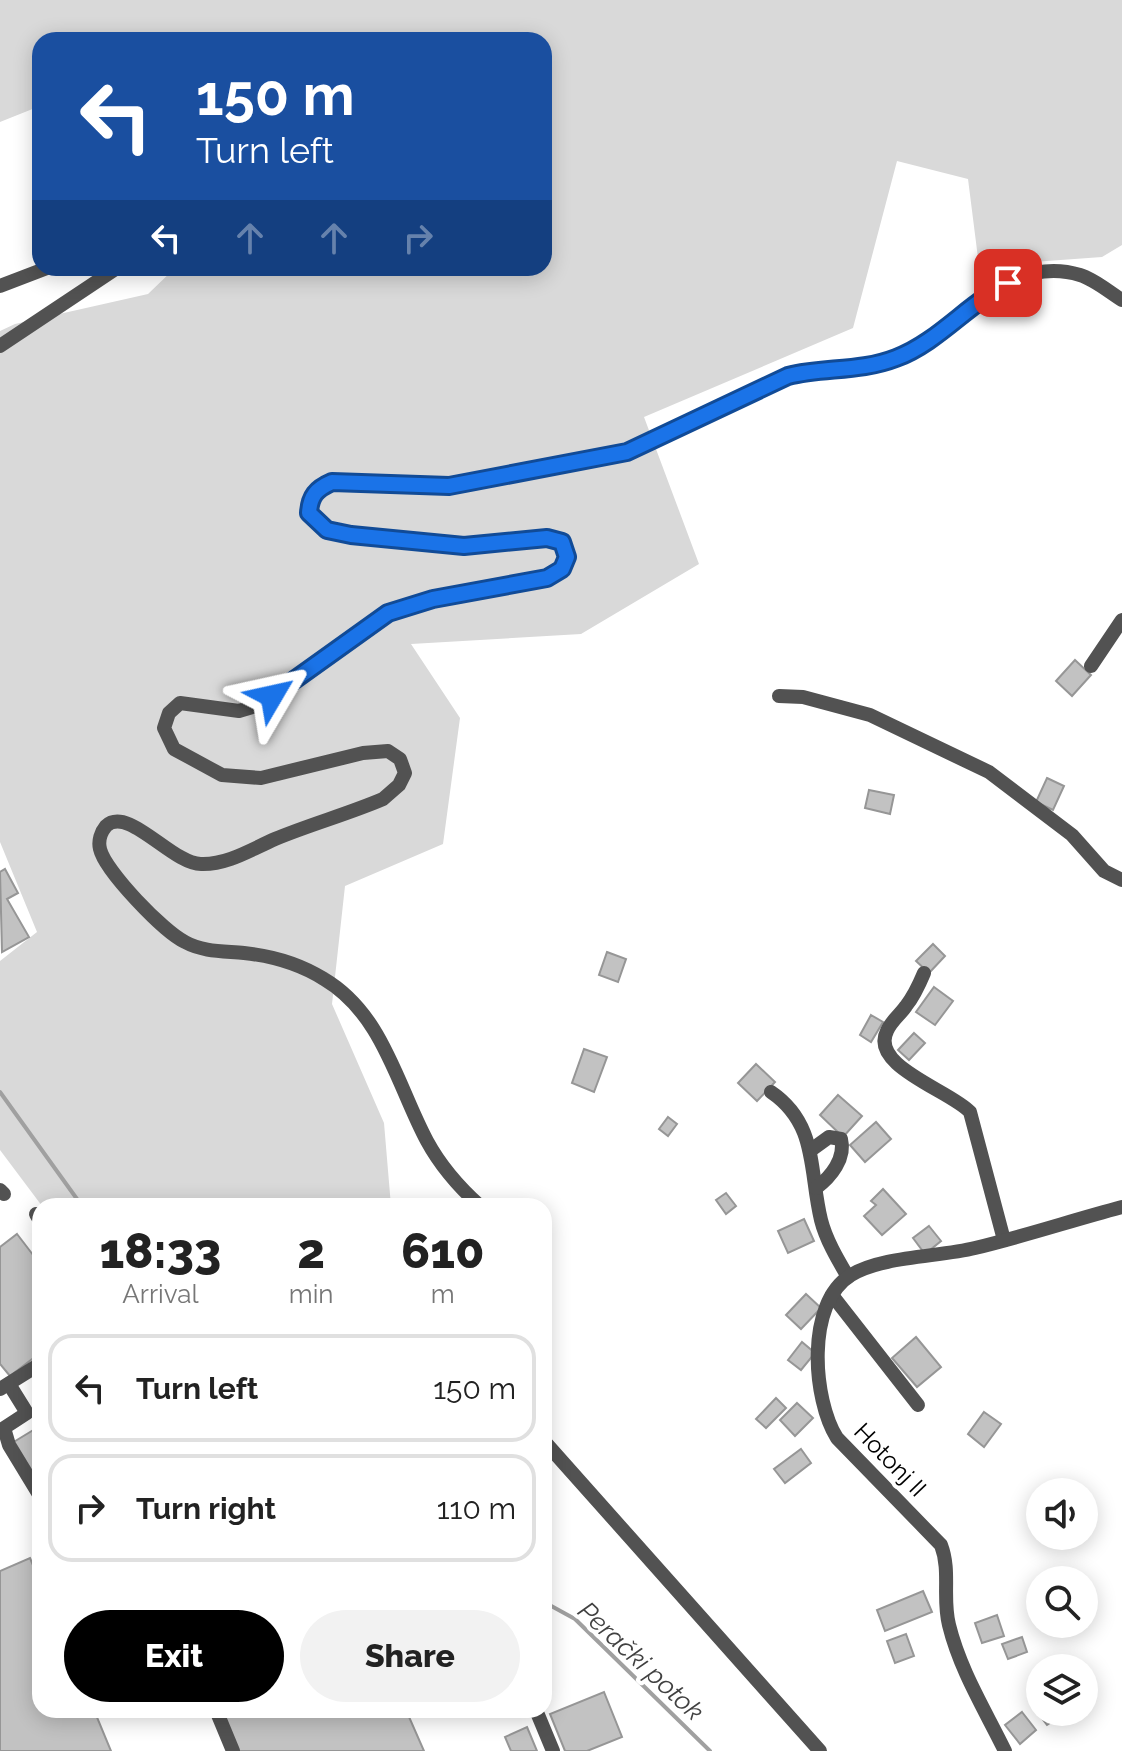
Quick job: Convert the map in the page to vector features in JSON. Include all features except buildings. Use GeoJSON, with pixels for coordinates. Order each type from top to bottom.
{"type":"FeatureCollection","features":[{"type":"Feature","properties":{"kind":"street"},"geometry":{"type":"LineString","coordinates":[[472,1198],[428,1144],[380,1040],[364,1014],[342,992],[328,981],[290,962],[202,948],[179,939],[147,909],[106,862],[100,848],[101,835],[108,825],[118,821],[131,823],[183,862],[203,865],[247,853],[383,799],[399,785],[405,773],[400,759],[388,751],[261,778],[222,775],[174,749],[164,728],[169,713],[180,703],[239,711],[259,705],[388,613],[433,599],[547,578],[562,569],[567,557],[562,542],[547,538],[464,546],[327,530],[309,513],[309,501],[319,488],[332,482],[449,486],[627,452],[788,376],[811,371],[862,370],[900,357],[984,296],[1028,275],[1051,271],[1084,276],[1122,300]]}},
{"type":"Feature","properties":{"kind":"street"},"geometry":{"type":"LineString","coordinates":[[0,286],[32,274]]}},
{"type":"Feature","properties":{"kind":"street"},"geometry":{"type":"LineString","coordinates":[[0,346],[105,276]]}},
{"type":"Feature","properties":{"kind":"street"},"geometry":{"type":"LineString","coordinates":[[1091,666],[1122,620]]}},
{"type":"Feature","properties":{"kind":"street"},"geometry":{"type":"LineString","coordinates":[[779,696],[818,700],[870,715],[989,772],[1072,835],[1104,871],[1122,880]]}},
{"type":"Feature","properties":{"kind":"street"},"geometry":{"type":"LineString","coordinates":[[924,973],[915,992],[884,1035],[884,1046],[889,1057],[902,1068],[961,1102],[970,1112],[1004,1240]]}},
{"type":"Feature","properties":{"kind":"street"},"geometry":{"type":"LineString","coordinates":[[771,1092],[796,1114],[811,1150],[822,1224],[848,1277]]}},
{"type":"Feature","properties":{"kind":"street"},"geometry":{"type":"LineString","coordinates":[[811,1150],[829,1137],[841,1139],[843,1147],[835,1168],[816,1188]]}},
{"type":"Feature","properties":{"kind":"street","name":"Hotonj II"},"geometry":{"type":"LineString","coordinates":[[1005,1751],[954,1644],[944,1594],[948,1561],[941,1545],[837,1438],[828,1422],[818,1373],[823,1317],[832,1295],[848,1277],[869,1267],[1004,1240],[1122,1207]]}},
{"type":"Feature","properties":{"kind":"street"},"geometry":{"type":"LineString","coordinates":[[832,1295],[918,1405]]}},
{"type":"Feature","properties":{"kind":"street"},"geometry":{"type":"LineString","coordinates":[[27,1413],[5,1386],[32,1369]]}},
{"type":"Feature","properties":{"kind":"street"},"geometry":{"type":"LineString","coordinates":[[32,1410],[4,1428],[9,1445],[32,1483]]}},
{"type":"Feature","properties":{"kind":"street"},"geometry":{"type":"LineString","coordinates":[[552,1450],[820,1751]]}},
{"type":"Feature","properties":{"kind":"street"},"geometry":{"type":"LineString","coordinates":[[219,1718],[233,1751]]}},
{"type":"Feature","properties":{"kind":"street"},"geometry":{"type":"LineString","coordinates":[[539,1718],[553,1751]]}},
{"type":"Feature","properties":{"kind":"shaded area"},"geometry":{"type":"Polygon","coordinates":[[[0,0],[1122,0],[1122,245],[1102,257],[979,266],[968,179],[897,161],[853,328],[644,417],[699,564],[581,634],[411,644],[460,718],[443,844],[345,886],[332,1004],[384,1123],[390,1198],[36,1198],[0,1150],[0,961],[37,932],[0,842],[0,331],[15,324],[148,294],[167,276],[552,276],[552,32],[32,32],[32,109],[0,122],[0,0]]]}},
{"type":"Feature","properties":{"kind":"waterway","name":"Perački potok"},"geometry":{"type":"LineString","coordinates":[[0,1092],[76,1198]]}},
{"type":"Feature","properties":{"kind":"waterway","name":"Perački potok"},"geometry":{"type":"LineString","coordinates":[[552,1606],[575,1619],[710,1751]]}},
{"type":"Feature","properties":{"kind":"route"},"geometry":{"type":"LineString","coordinates":[[272,696],[388,613],[433,599],[547,578],[562,569],[567,557],[562,542],[547,538],[464,546],[327,530],[315,523],[309,513],[309,501],[319,488],[332,482],[449,486],[627,452],[656,441],[745,393],[788,376],[811,371],[862,370],[900,357],[984,296],[1008,283]]}}]}
